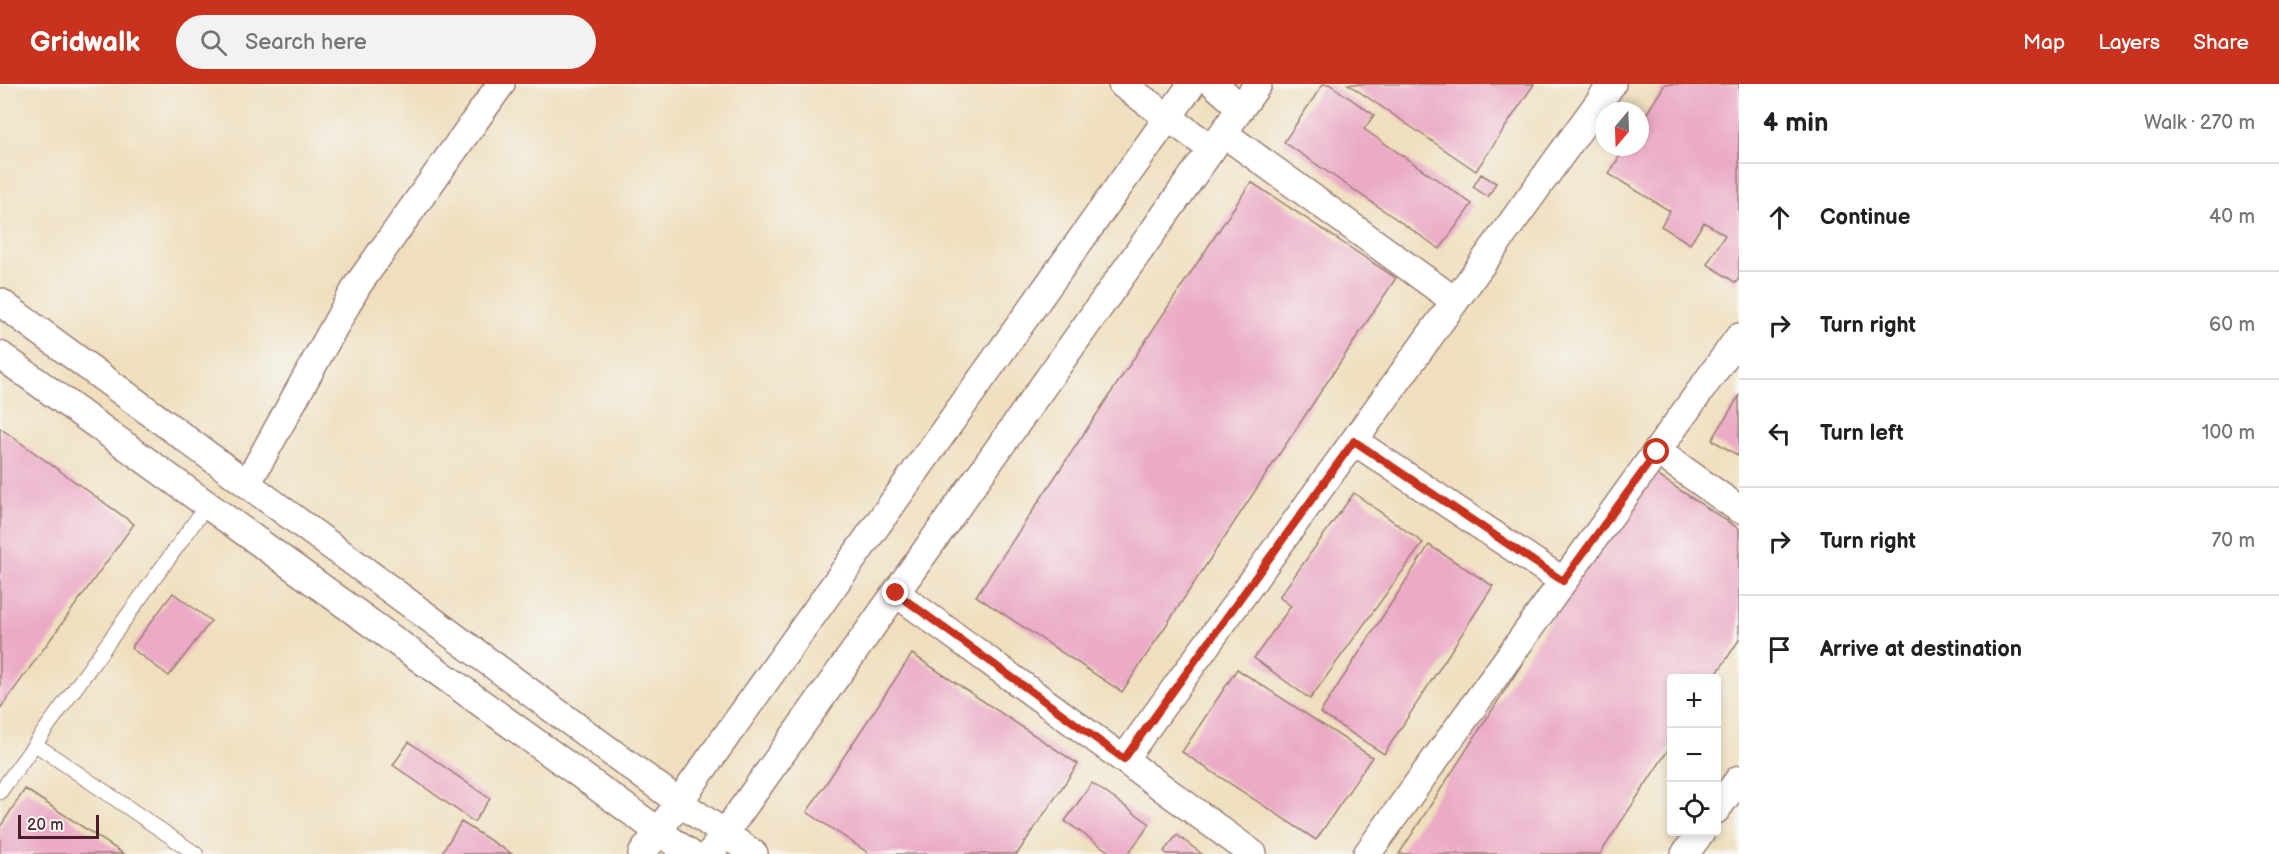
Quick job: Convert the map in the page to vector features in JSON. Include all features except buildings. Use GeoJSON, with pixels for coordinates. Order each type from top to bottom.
{"type":"FeatureCollection","features":[{"type":"Feature","properties":{"kind":"street"},"geometry":{"type":"LineString","coordinates":[[247,484],[357,286],[501,84]]}},
{"type":"Feature","properties":{"kind":"street"},"geometry":{"type":"LineString","coordinates":[[1122,84],[1168,118],[1217,141],[1455,301]]}},
{"type":"Feature","properties":{"kind":"street"},"geometry":{"type":"LineString","coordinates":[[642,854],[1192,84]]}},
{"type":"Feature","properties":{"kind":"street"},"geometry":{"type":"LineString","coordinates":[[1214,84],[1241,108]]}},
{"type":"Feature","properties":{"kind":"street"},"geometry":{"type":"LineString","coordinates":[[718,844],[1258,84]]}},
{"type":"Feature","properties":{"kind":"street"},"geometry":{"type":"LineString","coordinates":[[1124,759],[1612,84]]}},
{"type":"Feature","properties":{"kind":"street"},"geometry":{"type":"LineString","coordinates":[[1,305],[679,802],[718,844],[754,854]]}},
{"type":"Feature","properties":{"kind":"street"},"geometry":{"type":"LineString","coordinates":[[1367,854],[1739,337]]}},
{"type":"Feature","properties":{"kind":"street"},"geometry":{"type":"LineString","coordinates":[[0,355],[690,854]]}},
{"type":"Feature","properties":{"kind":"street"},"geometry":{"type":"LineString","coordinates":[[1354,441],[1563,581]]}},
{"type":"Feature","properties":{"kind":"street"},"geometry":{"type":"LineString","coordinates":[[1657,452],[1739,509]]}},
{"type":"Feature","properties":{"kind":"street"},"geometry":{"type":"LineString","coordinates":[[896,593],[1252,854]]}},
{"type":"Feature","properties":{"kind":"street"},"geometry":{"type":"LineString","coordinates":[[1721,803],[1739,779]]}},
{"type":"Feature","properties":{"kind":"street"},"geometry":{"type":"LineString","coordinates":[[1685,854],[1698,836]]}},
{"type":"Feature","properties":{"kind":"lane"},"geometry":{"type":"LineString","coordinates":[[0,792],[207,505]]}},
{"type":"Feature","properties":{"kind":"lane"},"geometry":{"type":"LineString","coordinates":[[35,744],[196,854]]}},
{"type":"Feature","properties":{"kind":"route"},"geometry":{"type":"LineString","coordinates":[[896,593],[1124,759],[1354,441],[1563,581],[1657,452]]}}]}
